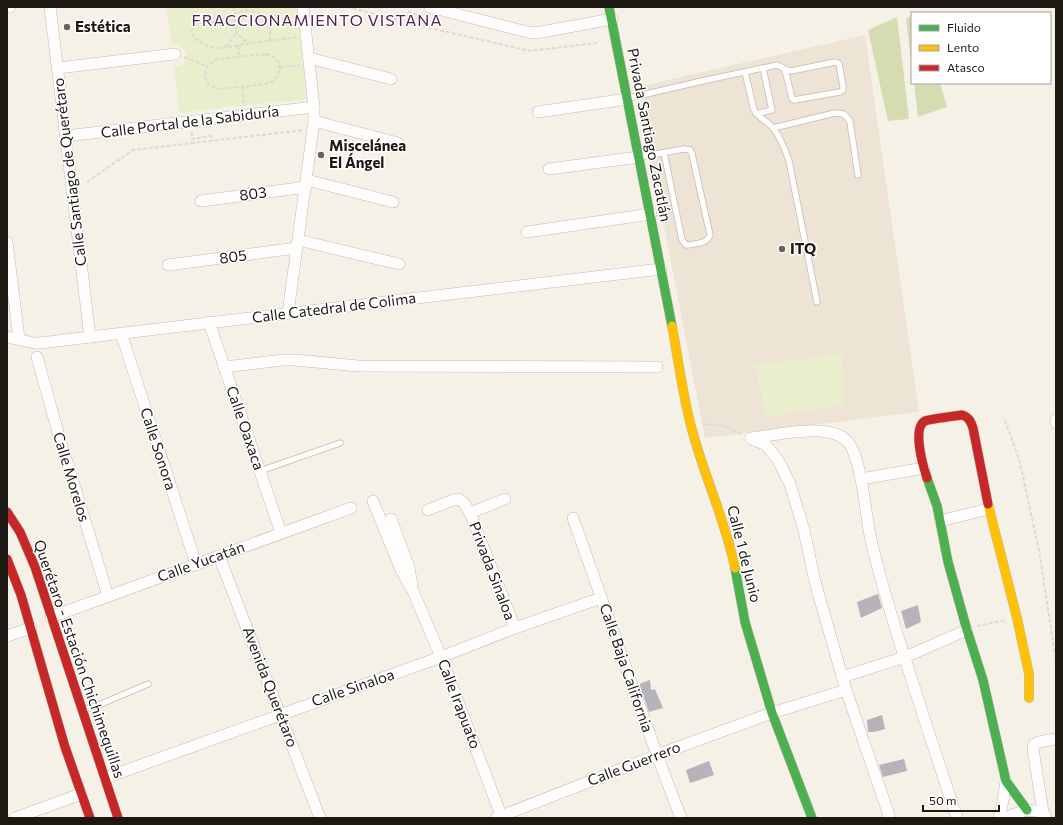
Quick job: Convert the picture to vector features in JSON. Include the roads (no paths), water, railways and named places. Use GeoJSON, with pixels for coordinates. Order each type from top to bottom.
{"type":"FeatureCollection","features":[{"type":"Feature","properties":{"kind":"street","name":"Calle Santiago de Querétaro"},"geometry":{"type":"LineString","coordinates":[[50,7],[90,337]]}},
{"type":"Feature","properties":{"kind":"street"},"geometry":{"type":"LineString","coordinates":[[288,313],[306,184],[314,107],[303,7]]}},
{"type":"Feature","properties":{"kind":"street"},"geometry":{"type":"LineString","coordinates":[[431,7],[536,33],[612,19]]}},
{"type":"Feature","properties":{"kind":"street","name":"Privada Santiago Zacatlán"},"geometry":{"type":"LineString","coordinates":[[609,7],[661,269]]}},
{"type":"Feature","properties":{"kind":"street"},"geometry":{"type":"LineString","coordinates":[[58,68],[175,54]]}},
{"type":"Feature","properties":{"kind":"street"},"geometry":{"type":"LineString","coordinates":[[309,61],[390,79]]}},
{"type":"Feature","properties":{"kind":"street"},"geometry":{"type":"LineString","coordinates":[[538,112],[627,98]]}},
{"type":"Feature","properties":{"kind":"street","name":"Calle Portal de la Sabiduría"},"geometry":{"type":"LineString","coordinates":[[66,136],[314,107]]}},
{"type":"Feature","properties":{"kind":"street"},"geometry":{"type":"LineString","coordinates":[[313,125],[398,143]]}},
{"type":"Feature","properties":{"kind":"street"},"geometry":{"type":"LineString","coordinates":[[549,169],[639,157]]}},
{"type":"Feature","properties":{"kind":"street"},"geometry":{"type":"LineString","coordinates":[[306,184],[393,202]]}},
{"type":"Feature","properties":{"kind":"street","name":"803"},"geometry":{"type":"LineString","coordinates":[[201,201],[306,184]]}},
{"type":"Feature","properties":{"kind":"street"},"geometry":{"type":"LineString","coordinates":[[527,232],[651,214]]}},
{"type":"Feature","properties":{"kind":"street"},"geometry":{"type":"LineString","coordinates":[[7,242],[19,339]]}},
{"type":"Feature","properties":{"kind":"street"},"geometry":{"type":"LineString","coordinates":[[298,244],[399,264]]}},
{"type":"Feature","properties":{"kind":"street","name":"805"},"geometry":{"type":"LineString","coordinates":[[168,265],[298,244]]}},
{"type":"Feature","properties":{"kind":"street","name":"Calle Catedral de Colima"},"geometry":{"type":"LineString","coordinates":[[7,337],[34,343],[661,269]]}},
{"type":"Feature","properties":{"kind":"street","name":"Calle 1 de Junio"},"geometry":{"type":"LineString","coordinates":[[661,269],[690,422],[705,472],[725,526],[733,558],[745,622],[772,712],[812,818]]}},
{"type":"Feature","properties":{"kind":"street","name":"Calle Oaxaca"},"geometry":{"type":"LineString","coordinates":[[209,322],[281,533]]}},
{"type":"Feature","properties":{"kind":"street","name":"Calle Sonora"},"geometry":{"type":"LineString","coordinates":[[121,333],[196,564]]}},
{"type":"Feature","properties":{"kind":"street","name":"Calle Morelos"},"geometry":{"type":"LineString","coordinates":[[37,357],[57,429],[108,596]]}},
{"type":"Feature","properties":{"kind":"street"},"geometry":{"type":"LineString","coordinates":[[224,367],[283,360],[358,366],[657,367]]}},
{"type":"Feature","properties":{"kind":"street"},"geometry":{"type":"LineString","coordinates":[[999,818],[1006,781],[983,680],[948,562],[940,521],[924,468],[918,433],[920,426],[925,421],[953,415],[962,415],[967,416],[973,428],[989,509],[1018,618],[1029,674],[1029,698]]}},
{"type":"Feature","properties":{"kind":"street"},"geometry":{"type":"LineString","coordinates":[[890,818],[842,677],[814,582],[804,530],[790,484],[778,460],[766,445],[751,438],[801,431],[832,432],[845,440],[853,448],[861,479],[870,534],[886,596],[957,818]]}},
{"type":"Feature","properties":{"kind":"street"},"geometry":{"type":"LineString","coordinates":[[861,479],[924,468]]}},
{"type":"Feature","properties":{"kind":"street","name":"Privada Sinaloa"},"geometry":{"type":"LineString","coordinates":[[428,510],[453,500],[459,499],[464,503],[470,513],[515,628]]}},
{"type":"Feature","properties":{"kind":"street","name":"Privada Sinaloa"},"geometry":{"type":"LineString","coordinates":[[470,513],[505,499]]}},
{"type":"Feature","properties":{"kind":"street","name":"Calle Irapuato"},"geometry":{"type":"LineString","coordinates":[[373,501],[401,570],[413,591],[442,657],[500,817]]}},
{"type":"Feature","properties":{"kind":"street","name":"Calle Yucatán"},"geometry":{"type":"LineString","coordinates":[[51,617],[351,508]]}},
{"type":"Feature","properties":{"kind":"street"},"geometry":{"type":"LineString","coordinates":[[940,521],[989,509]]}},
{"type":"Feature","properties":{"kind":"street","name":"Querétaro - Estación Chichimequillas"},"geometry":{"type":"LineString","coordinates":[[7,512],[20,532],[35,567],[118,818]]}},
{"type":"Feature","properties":{"kind":"street","name":"Calle Baja California"},"geometry":{"type":"LineString","coordinates":[[573,518],[680,818]]}},
{"type":"Feature","properties":{"kind":"street","name":"Calle Irapuato"},"geometry":{"type":"LineString","coordinates":[[391,519],[410,568],[413,591]]}},
{"type":"Feature","properties":{"kind":"street","name":"Avenida Querétaro"},"geometry":{"type":"LineString","coordinates":[[219,556],[320,818]]}},
{"type":"Feature","properties":{"kind":"street"},"geometry":{"type":"LineString","coordinates":[[7,559],[21,594],[65,747],[90,818]]}},
{"type":"Feature","properties":{"kind":"street","name":"Calle Sinaloa"},"geometry":{"type":"LineString","coordinates":[[105,778],[442,657],[515,628],[602,598]]}},
{"type":"Feature","properties":{"kind":"street"},"geometry":{"type":"LineString","coordinates":[[7,636],[31,628]]}},
{"type":"Feature","properties":{"kind":"street"},"geometry":{"type":"LineString","coordinates":[[842,677],[905,657],[967,630]]}},
{"type":"Feature","properties":{"kind":"street","name":"Calle Guerrero"},"geometry":{"type":"LineString","coordinates":[[500,817],[657,755],[772,712],[846,690]]}},
{"type":"Feature","properties":{"kind":"street"},"geometry":{"type":"LineString","coordinates":[[1003,818],[1027,810],[1045,815],[1033,749],[1034,744],[1055,739]]}},
{"type":"Feature","properties":{"kind":"street"},"geometry":{"type":"LineString","coordinates":[[1006,781],[1027,810]]}},
{"type":"Feature","properties":{"kind":"street"},"geometry":{"type":"LineString","coordinates":[[15,818],[81,794]]}},
{"type":"Feature","properties":{"kind":"lane"},"geometry":{"type":"LineString","coordinates":[[627,98],[776,65],[785,70],[791,71],[838,63],[844,86],[843,90],[840,92],[794,100],[792,98],[785,70]]}},
{"type":"Feature","properties":{"kind":"lane"},"geometry":{"type":"LineString","coordinates":[[756,113],[772,110],[763,68]]}},
{"type":"Feature","properties":{"kind":"lane"},"geometry":{"type":"LineString","coordinates":[[746,72],[756,113],[759,118],[773,128],[784,146],[789,161],[817,302]]}},
{"type":"Feature","properties":{"kind":"lane"},"geometry":{"type":"LineString","coordinates":[[773,128],[835,112],[842,113],[850,122],[858,175]]}},
{"type":"Feature","properties":{"kind":"lane"},"geometry":{"type":"LineString","coordinates":[[639,157],[684,149],[690,150],[710,235],[708,240],[705,242],[686,245],[682,240],[664,153]]}},
{"type":"Feature","properties":{"kind":"lane"},"geometry":{"type":"LineString","coordinates":[[260,471],[340,443]]}},
{"type":"Feature","properties":{"kind":"lane"},"geometry":{"type":"LineString","coordinates":[[82,710],[101,704],[148,684]]}},
{"type":"Feature","properties":{"kind":"place","name":"Estética"},"geometry":{"type":"Point","coordinates":[67,27]}},
{"type":"Feature","properties":{"kind":"place","name":"Miscelánea El Ángel"},"geometry":{"type":"Point","coordinates":[321,155]}},
{"type":"Feature","properties":{"kind":"place","name":"ITQ"},"geometry":{"type":"Point","coordinates":[782,249]}},
{"type":"Feature","properties":{"kind":"district","name":"FRACCIONAMIENTO VISTANA"},"geometry":{"type":"Point","coordinates":[317,20]}}]}
